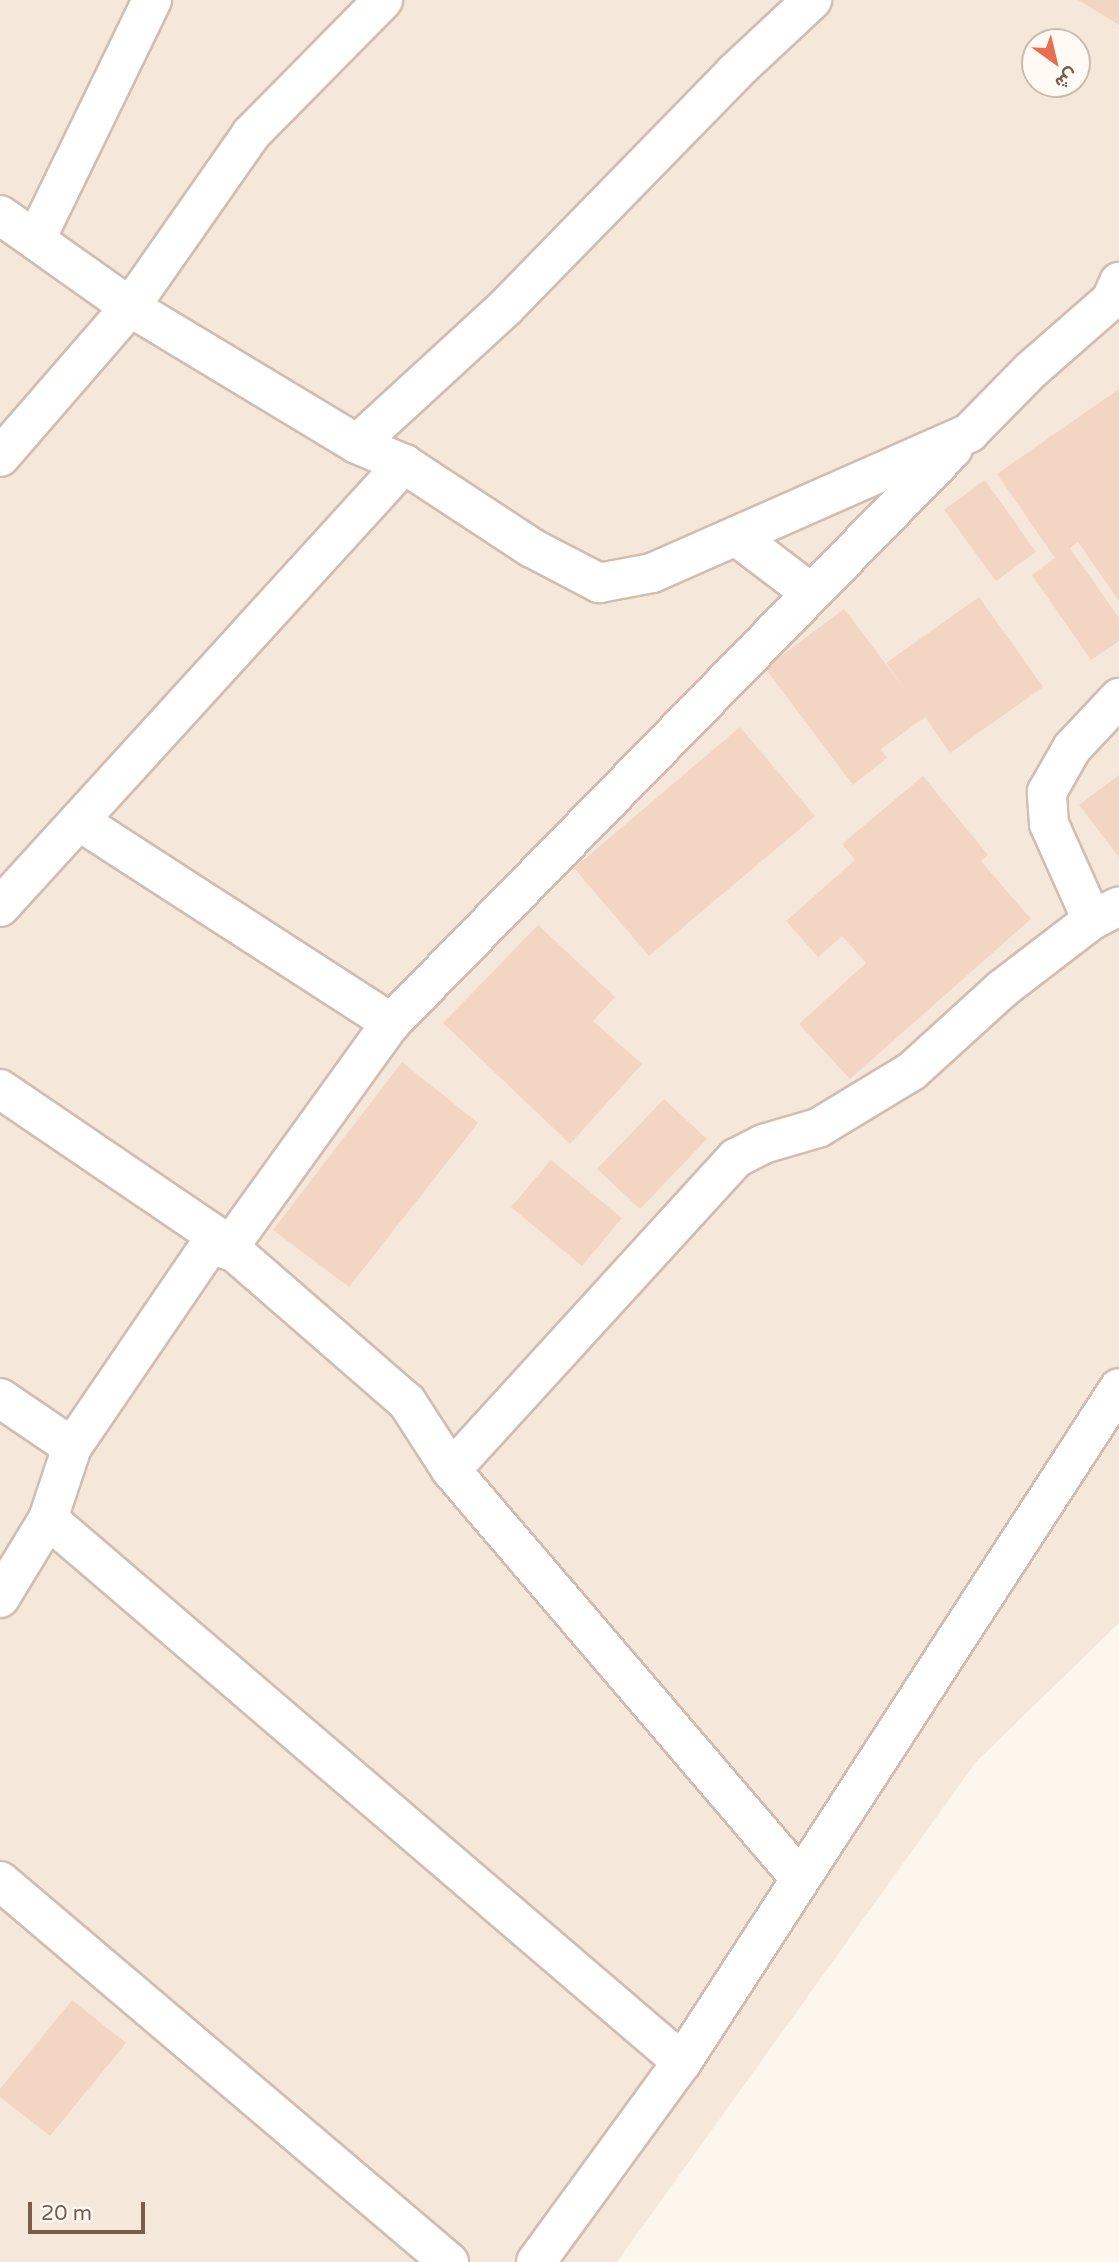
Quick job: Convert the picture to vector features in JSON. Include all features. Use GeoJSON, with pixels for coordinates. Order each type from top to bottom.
{"type":"FeatureCollection","features":[{"type":"Feature","properties":{"kind":"street"},"geometry":{"type":"LineString","coordinates":[[36,239],[152,0]]}},
{"type":"Feature","properties":{"kind":"street"},"geometry":{"type":"LineString","coordinates":[[0,457],[130,307],[251,134],[383,0]]}},
{"type":"Feature","properties":{"kind":"street"},"geometry":{"type":"LineString","coordinates":[[357,444],[506,307],[725,82],[812,0]]}},
{"type":"Feature","properties":{"kind":"street"},"geometry":{"type":"LineString","coordinates":[[0,215],[130,307],[357,444],[404,464],[532,548],[598,583],[652,573],[969,433]]}},
{"type":"Feature","properties":{"kind":"street"},"geometry":{"type":"LineString","coordinates":[[0,1598],[48,1519],[72,1447],[222,1243],[391,1023],[1031,370],[1116,295]]}},
{"type":"Feature","properties":{"kind":"street"},"geometry":{"type":"LineString","coordinates":[[0,908],[404,464]]}},
{"type":"Feature","properties":{"kind":"street"},"geometry":{"type":"LineString","coordinates":[[736,536],[811,593]]}},
{"type":"Feature","properties":{"kind":"street"},"geometry":{"type":"LineString","coordinates":[[451,1469],[736,1158],[763,1144],[818,1128],[912,1072],[1002,989],[1105,913],[1049,824],[1047,792],[1072,748],[1119,698]]}},
{"type":"Feature","properties":{"kind":"street"},"geometry":{"type":"LineString","coordinates":[[79,821],[391,1023]]}},
{"type":"Feature","properties":{"kind":"street"},"geometry":{"type":"LineString","coordinates":[[0,1089],[222,1243],[407,1402],[451,1469],[799,1877]]}},
{"type":"Feature","properties":{"kind":"street"},"geometry":{"type":"LineString","coordinates":[[536,2262],[682,2062],[799,1877],[1119,1388]]}},
{"type":"Feature","properties":{"kind":"street"},"geometry":{"type":"LineString","coordinates":[[0,1398],[72,1447]]}},
{"type":"Feature","properties":{"kind":"street"},"geometry":{"type":"LineString","coordinates":[[48,1519],[682,2062]]}},
{"type":"Feature","properties":{"kind":"street"},"geometry":{"type":"LineString","coordinates":[[0,1881],[449,2262]]}},
{"type":"Feature","properties":{"kind":"shaded area"},"geometry":{"type":"Polygon","coordinates":[[[0,0],[1119,0],[1119,1623],[976,1762],[617,2262],[0,2262],[0,0]]]}},
{"type":"Feature","properties":{"kind":"building"},"geometry":{"type":"Polygon","coordinates":[[[1078,0],[1119,0],[1119,25],[1078,0]]]}},
{"type":"Feature","properties":{"kind":"building"},"geometry":{"type":"Polygon","coordinates":[[[1119,389],[1119,601],[1078,542],[1070,548],[1119,618],[1119,641],[1091,660],[1032,575],[1055,558],[997,474],[1119,389]]]}},
{"type":"Feature","properties":{"kind":"building"},"geometry":{"type":"Polygon","coordinates":[[[985,480],[1036,552],[996,581],[944,510],[985,480]]]}},
{"type":"Feature","properties":{"kind":"building"},"geometry":{"type":"Polygon","coordinates":[[[979,597],[1043,687],[950,753],[925,717],[881,749],[887,758],[853,785],[765,668],[844,609],[906,691],[886,663],[979,597]]]}},
{"type":"Feature","properties":{"kind":"building"},"geometry":{"type":"Polygon","coordinates":[[[740,727],[815,816],[649,956],[574,868],[740,727]]]}},
{"type":"Feature","properties":{"kind":"building"},"geometry":{"type":"Polygon","coordinates":[[[1119,775],[1119,857],[1079,805],[1119,775]]]}},
{"type":"Feature","properties":{"kind":"building"},"geometry":{"type":"Polygon","coordinates":[[[923,776],[988,855],[981,861],[1031,919],[850,1079],[799,1024],[866,963],[842,936],[818,957],[786,921],[855,860],[842,844],[923,776]]]}},
{"type":"Feature","properties":{"kind":"building"},"geometry":{"type":"Polygon","coordinates":[[[538,925],[615,997],[593,1021],[642,1064],[570,1144],[443,1023],[538,925]]]}},
{"type":"Feature","properties":{"kind":"building"},"geometry":{"type":"Polygon","coordinates":[[[402,1062],[478,1123],[349,1287],[273,1230],[402,1062]]]}},
{"type":"Feature","properties":{"kind":"building"},"geometry":{"type":"Polygon","coordinates":[[[664,1099],[707,1139],[640,1209],[597,1169],[664,1099]]]}},
{"type":"Feature","properties":{"kind":"building"},"geometry":{"type":"Polygon","coordinates":[[[551,1160],[622,1218],[582,1266],[511,1207],[551,1160]]]}},
{"type":"Feature","properties":{"kind":"building"},"geometry":{"type":"Polygon","coordinates":[[[72,2000],[126,2043],[50,2136],[0,2097],[0,2089],[72,2000]]]}}]}
